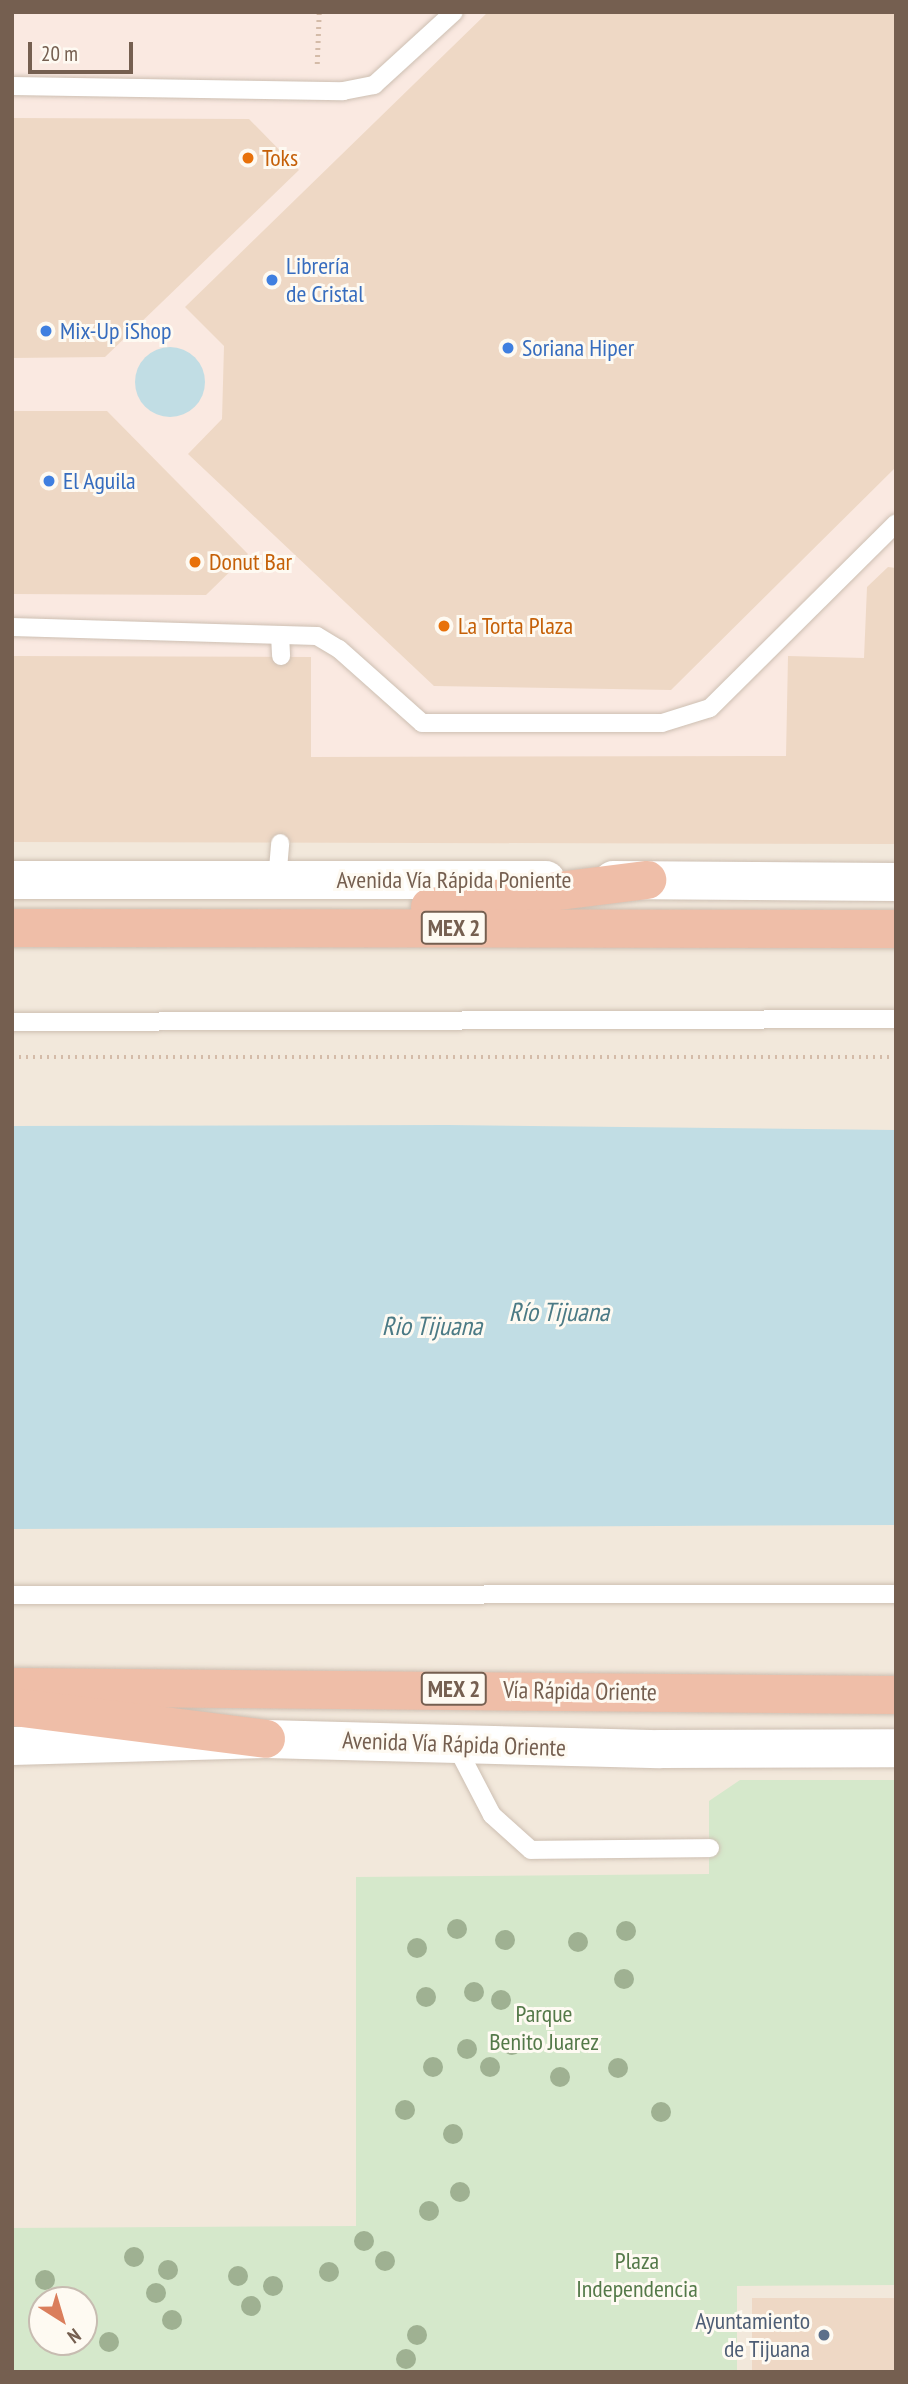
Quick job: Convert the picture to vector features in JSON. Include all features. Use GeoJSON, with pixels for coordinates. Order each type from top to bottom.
{"type":"FeatureCollection","features":[{"type":"Feature","properties":{"kind":"highway"},"geometry":{"type":"LineString","coordinates":[[265,927],[647,880]]}},
{"type":"Feature","properties":{"kind":"highway","name":"Avenida Vía Rápida Poniente"},"geometry":{"type":"LineString","coordinates":[[12,928],[896,929]]}},
{"type":"Feature","properties":{"kind":"highway","name":"Vía Rápida Oriente"},"geometry":{"type":"LineString","coordinates":[[12,1687],[896,1695]]}},
{"type":"Feature","properties":{"kind":"highway"},"geometry":{"type":"LineString","coordinates":[[12,1707],[266,1739]]}},
{"type":"Feature","properties":{"kind":"main road","name":"Avenida Vía Rápida Poniente"},"geometry":{"type":"LineString","coordinates":[[12,880],[896,882]]}},
{"type":"Feature","properties":{"kind":"main road","name":"Avenida Vía Rápida Oriente"},"geometry":{"type":"LineString","coordinates":[[12,1746],[266,1739],[896,1748]]}},
{"type":"Feature","properties":{"kind":"lane"},"geometry":{"type":"LineString","coordinates":[[12,86],[315,90],[374,85],[454,12]]}},
{"type":"Feature","properties":{"kind":"lane"},"geometry":{"type":"LineString","coordinates":[[12,627],[317,636],[339,649],[422,723],[669,722],[710,708],[896,523]]}},
{"type":"Feature","properties":{"kind":"lane"},"geometry":{"type":"LineString","coordinates":[[280,635],[281,656]]}},
{"type":"Feature","properties":{"kind":"lane"},"geometry":{"type":"LineString","coordinates":[[277,880],[280,843]]}},
{"type":"Feature","properties":{"kind":"lane"},"geometry":{"type":"LineString","coordinates":[[12,1022],[896,1019]]}},
{"type":"Feature","properties":{"kind":"lane"},"geometry":{"type":"LineString","coordinates":[[12,1595],[896,1594]]}},
{"type":"Feature","properties":{"kind":"lane"},"geometry":{"type":"LineString","coordinates":[[454,1742],[492,1815],[531,1850],[710,1848]]}},
{"type":"Feature","properties":{"kind":"path"},"geometry":{"type":"LineString","coordinates":[[315,90],[319,12]]}},
{"type":"Feature","properties":{"kind":"path"},"geometry":{"type":"LineString","coordinates":[[12,1056],[896,1057]]}},
{"type":"Feature","properties":{"kind":"shaded area"},"geometry":{"type":"Polygon","coordinates":[[[12,12],[896,12],[896,2372],[12,2372],[12,12]]]}},
{"type":"Feature","properties":{"kind":"shaded area"},"geometry":{"type":"Polygon","coordinates":[[[12,12],[896,12],[896,842],[12,842],[12,12]]]}},
{"type":"Feature","properties":{"kind":"green space"},"geometry":{"type":"Polygon","coordinates":[[[740,1780],[896,1780],[896,2285],[737,2286],[737,2372],[12,2372],[12,2228],[356,2226],[356,1877],[709,1874],[709,1801],[740,1780]]]}},
{"type":"Feature","properties":{"kind":"water"},"geometry":{"type":"Polygon","coordinates":[[[177,347],[190,353],[199,362],[203,368],[203,396],[195,407],[184,415],[163,417],[145,407],[137,396],[135,375],[145,357],[156,349],[177,347]]]}},
{"type":"Feature","properties":{"kind":"water","name":"Rio Tijuana"},"geometry":{"type":"Polygon","coordinates":[[[448,1125],[896,1130],[896,1525],[12,1529],[12,1126],[448,1125]]]}},
{"type":"Feature","properties":{"kind":"building"},"geometry":{"type":"Polygon","coordinates":[[[488,12],[896,12],[896,467],[671,690],[434,686],[188,454],[222,419],[224,346],[185,307],[488,12]]]}},
{"type":"Feature","properties":{"kind":"building"},"geometry":{"type":"Polygon","coordinates":[[[12,118],[249,119],[299,170],[105,357],[12,358],[12,118]]]}},
{"type":"Feature","properties":{"kind":"building"},"geometry":{"type":"Polygon","coordinates":[[[12,411],[107,411],[248,554],[206,595],[12,594],[12,411]]]}},
{"type":"Feature","properties":{"kind":"building"},"geometry":{"type":"Polygon","coordinates":[[[888,567],[896,568],[896,844],[12,842],[12,656],[311,657],[311,757],[786,756],[788,656],[864,658],[867,587],[888,567]]]}},
{"type":"Feature","properties":{"kind":"building","name":"Ayuntamiento de Tijuana"},"geometry":{"type":"Polygon","coordinates":[[[752,2298],[896,2298],[896,2372],[752,2372],[752,2298]]]}},
{"type":"Feature","properties":{"kind":"place","name":"Toks"},"geometry":{"type":"Point","coordinates":[248,158]}},
{"type":"Feature","properties":{"kind":"place","name":"Librería de Cristal"},"geometry":{"type":"Point","coordinates":[272,280]}},
{"type":"Feature","properties":{"kind":"place","name":"Mix-Up iShop"},"geometry":{"type":"Point","coordinates":[46,331]}},
{"type":"Feature","properties":{"kind":"place","name":"Soriana Hiper"},"geometry":{"type":"Point","coordinates":[508,348]}},
{"type":"Feature","properties":{"kind":"place","name":"El Aguila"},"geometry":{"type":"Point","coordinates":[49,481]}},
{"type":"Feature","properties":{"kind":"place","name":"Donut Bar"},"geometry":{"type":"Point","coordinates":[195,562]}},
{"type":"Feature","properties":{"kind":"place","name":"La Torta Plaza"},"geometry":{"type":"Point","coordinates":[444,626]}},
{"type":"Feature","properties":{"kind":"place","name":"Ayuntamiento de Tijuana"},"geometry":{"type":"Point","coordinates":[824,2335]}},
{"type":"Feature","properties":{"kind":"water label","name":"Río Tijuana"},"geometry":{"type":"Point","coordinates":[559,1312]}},
{"type":"Feature","properties":{"kind":"park label","name":"Parque Benito Juarez"},"geometry":{"type":"Point","coordinates":[544,2028]}},
{"type":"Feature","properties":{"kind":"park label","name":"Plaza Independencia"},"geometry":{"type":"Point","coordinates":[637,2275]}}]}
